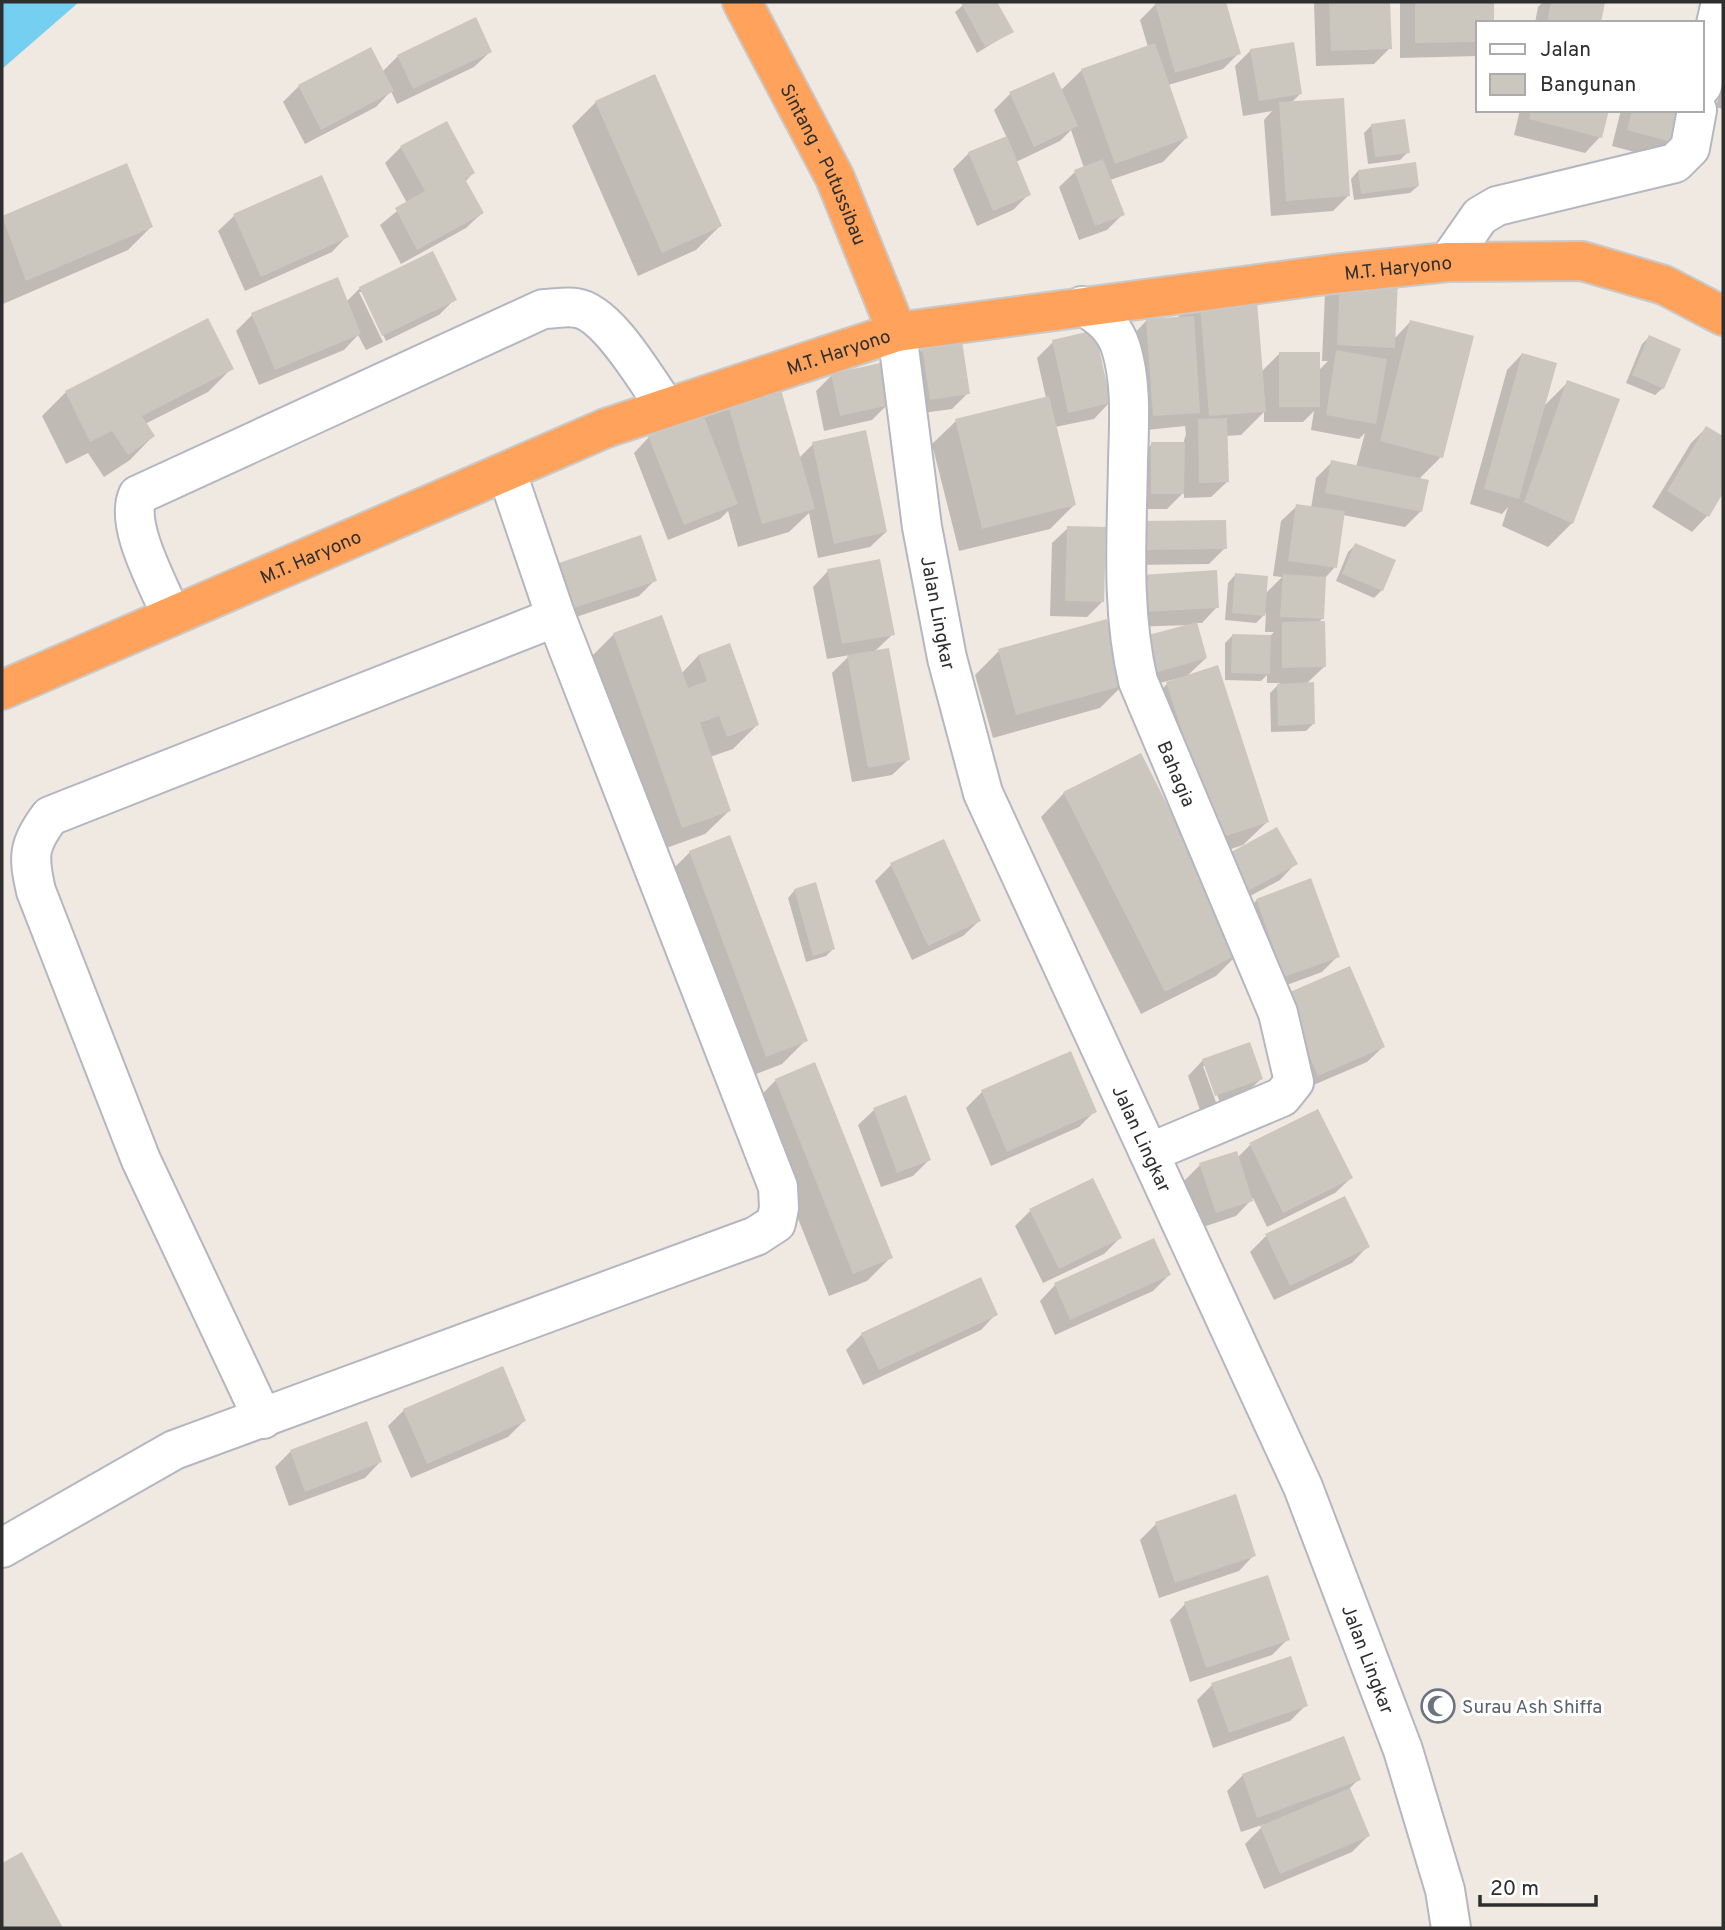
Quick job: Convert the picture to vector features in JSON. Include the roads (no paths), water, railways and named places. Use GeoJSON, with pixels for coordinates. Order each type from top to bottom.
{"type":"FeatureCollection","features":[{"type":"Feature","properties":{"kind":"highway","name":"Sintang - Putussibau"},"geometry":{"type":"LineString","coordinates":[[742,2],[835,178],[897,332]]}},
{"type":"Feature","properties":{"kind":"highway","name":"M.T. Haryono"},"geometry":{"type":"LineString","coordinates":[[2,690],[172,615],[507,474],[606,428],[665,406],[897,332],[1083,306],[1448,262],[1582,261],[1664,285],[1723,316]]}},
{"type":"Feature","properties":{"kind":"street"},"geometry":{"type":"LineString","coordinates":[[1704,77],[1721,2]]}},
{"type":"Feature","properties":{"kind":"street"},"geometry":{"type":"LineString","coordinates":[[1448,262],[1480,216],[1497,206],[1675,163],[1690,148],[1698,112]]}},
{"type":"Feature","properties":{"kind":"street","name":"Bahagia"},"geometry":{"type":"LineString","coordinates":[[1083,306],[1109,325],[1121,346],[1125,369],[1129,439],[1126,598],[1128,630],[1138,681],[1278,1013],[1294,1071],[1294,1082],[1282,1097],[1149,1153]]}},
{"type":"Feature","properties":{"kind":"street"},"geometry":{"type":"LineString","coordinates":[[172,615],[138,535],[132,508],[138,495],[543,309],[576,307],[592,313],[607,326],[665,406]]}},
{"type":"Feature","properties":{"kind":"street","name":"Jalan Lingkar"},"geometry":{"type":"LineString","coordinates":[[897,332],[922,527],[947,658],[983,793],[1303,1487],[1403,1750],[1445,1889],[1451,1928]]}},
{"type":"Feature","properties":{"kind":"street"},"geometry":{"type":"LineString","coordinates":[[2,1548],[174,1450],[756,1236],[776,1223],[779,1208],[778,1187],[556,617],[507,474]]}},
{"type":"Feature","properties":{"kind":"street"},"geometry":{"type":"LineString","coordinates":[[263,1419],[141,1160],[36,891],[29,859],[36,834],[50,816],[556,617]]}},
{"type":"Feature","properties":{"kind":"water"},"geometry":{"type":"Polygon","coordinates":[[[2,2],[79,2],[2,69],[2,2]]]}},
{"type":"Feature","properties":{"kind":"place","name":"Surau Ash Shiffa"},"geometry":{"type":"Point","coordinates":[1438,1706]}}]}
